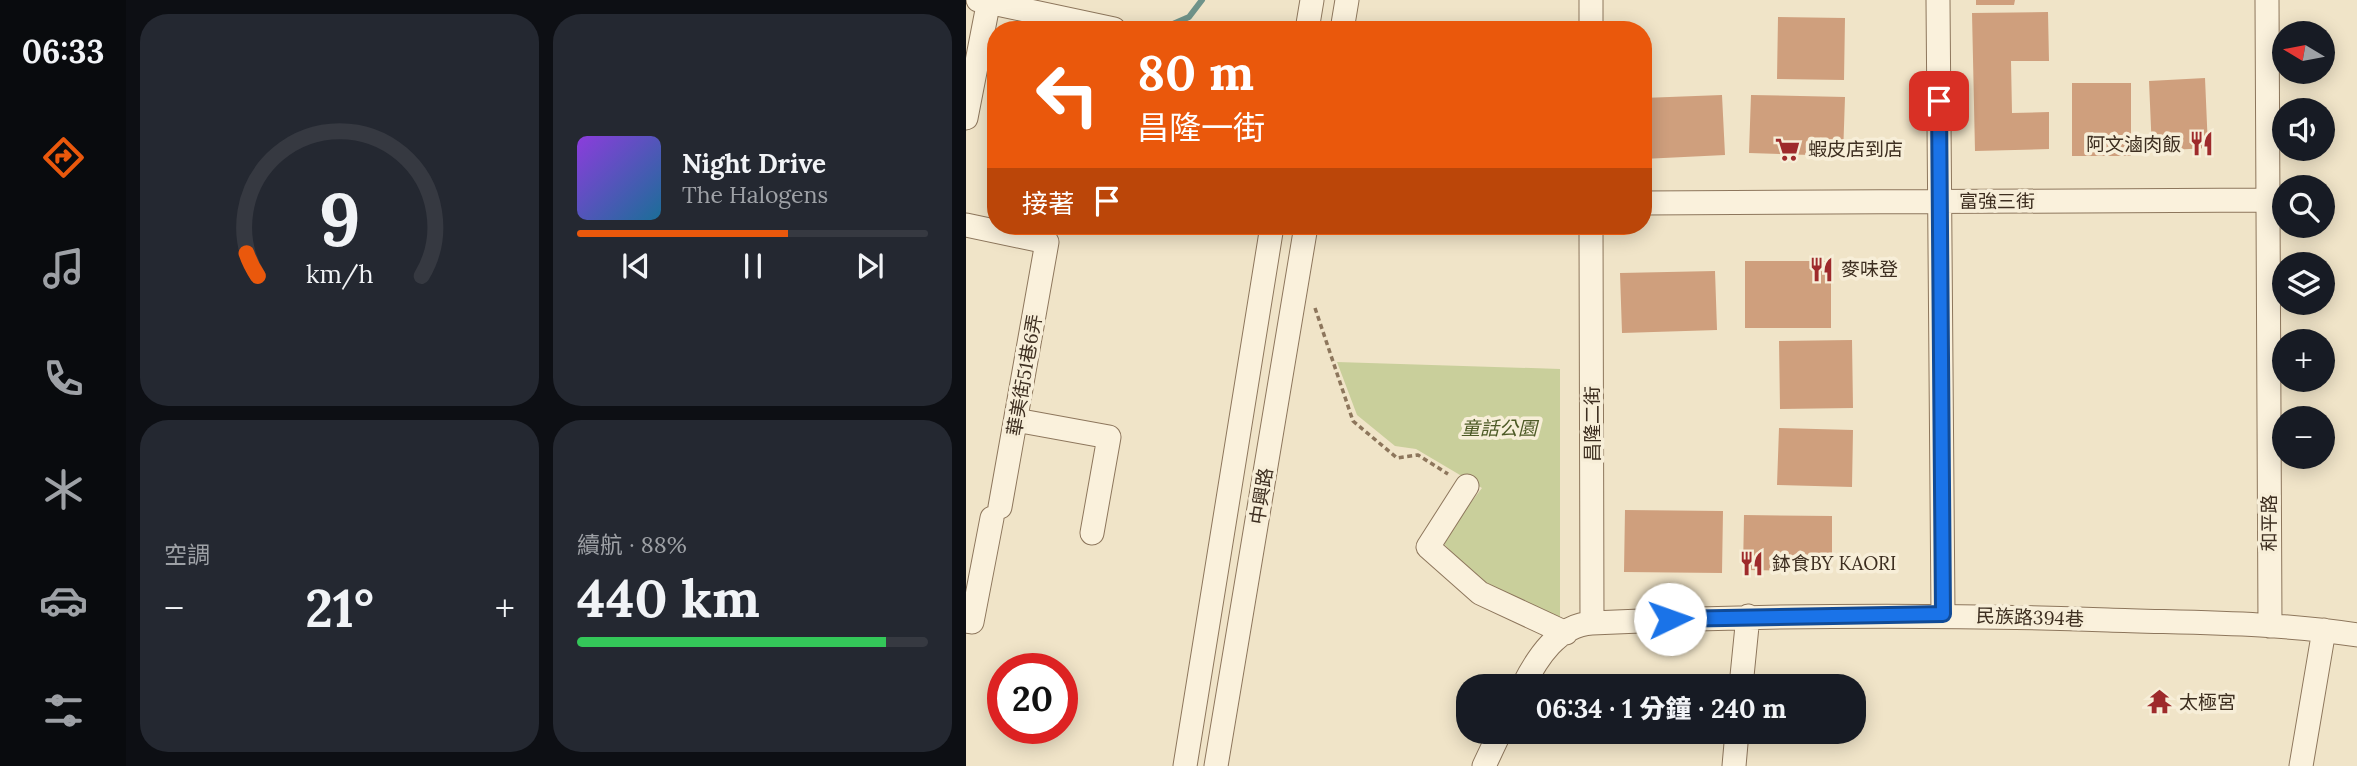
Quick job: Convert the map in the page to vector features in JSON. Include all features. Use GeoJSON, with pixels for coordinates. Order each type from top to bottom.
{"type":"FeatureCollection","features":[{"type":"Feature","properties":{"kind":"street"},"geometry":{"type":"LineString","coordinates":[[1308,21],[1312,0]]}},
{"type":"Feature","properties":{"kind":"street"},"geometry":{"type":"LineString","coordinates":[[1344,21],[1347,0]]}},
{"type":"Feature","properties":{"kind":"street"},"geometry":{"type":"LineString","coordinates":[[1591,0],[1591,21]]}},
{"type":"Feature","properties":{"kind":"street"},"geometry":{"type":"LineString","coordinates":[[1938,0],[1943,614]]}},
{"type":"Feature","properties":{"kind":"street","name":"和平路"},"geometry":{"type":"LineString","coordinates":[[2267,0],[2270,626]]}},
{"type":"Feature","properties":{"kind":"street"},"geometry":{"type":"LineString","coordinates":[[966,118],[985,1],[1078,21]]}},
{"type":"Feature","properties":{"kind":"street","name":"富強三街"},"geometry":{"type":"LineString","coordinates":[[1652,203],[2268,200]]}},
{"type":"Feature","properties":{"kind":"street","name":"華美街51巷6弄"},"geometry":{"type":"LineString","coordinates":[[966,225],[987,229]]}},
{"type":"Feature","properties":{"kind":"street","name":"華美街51巷6弄"},"geometry":{"type":"LineString","coordinates":[[966,621],[972,622],[1016,420],[1047,242],[1014,235]]}},
{"type":"Feature","properties":{"kind":"street","name":"中興路"},"geometry":{"type":"LineString","coordinates":[[1185,766],[1271,235]]}},
{"type":"Feature","properties":{"kind":"street","name":"中興路"},"geometry":{"type":"LineString","coordinates":[[1216,766],[1304,235]]}},
{"type":"Feature","properties":{"kind":"street","name":"昌隆二街"},"geometry":{"type":"LineString","coordinates":[[1578,627],[1591,235]]}},
{"type":"Feature","properties":{"kind":"street"},"geometry":{"type":"LineString","coordinates":[[1016,420],[1109,437],[1092,533]]}},
{"type":"Feature","properties":{"kind":"street"},"geometry":{"type":"LineString","coordinates":[[1466,486],[1428,547],[1480,593],[1578,627]]}},
{"type":"Feature","properties":{"kind":"street","name":"民族路394巷"},"geometry":{"type":"LineString","coordinates":[[1578,627],[1748,615],[1943,614],[2270,626],[2357,635]]}},
{"type":"Feature","properties":{"kind":"street"},"geometry":{"type":"LineString","coordinates":[[1742,674],[1748,615]]}},
{"type":"Feature","properties":{"kind":"street"},"geometry":{"type":"LineString","coordinates":[[1529,674],[1538,655],[1578,627]]}},
{"type":"Feature","properties":{"kind":"street"},"geometry":{"type":"LineString","coordinates":[[2301,766],[2324,630]]}},
{"type":"Feature","properties":{"kind":"street"},"geometry":{"type":"LineString","coordinates":[[1484,766],[1494,744]]}},
{"type":"Feature","properties":{"kind":"street"},"geometry":{"type":"LineString","coordinates":[[1734,766],[1736,744]]}},
{"type":"Feature","properties":{"kind":"path"},"geometry":{"type":"LineString","coordinates":[[1313,303],[1353,421],[1397,458],[1418,455],[1466,486]]}},
{"type":"Feature","properties":{"kind":"green space","name":"童話公園"},"geometry":{"type":"Polygon","coordinates":[[[1337,362],[1560,369],[1560,618],[1483,584],[1441,541],[1482,488],[1416,449],[1395,446],[1357,415],[1337,362]]]}},
{"type":"Feature","properties":{"kind":"building"},"geometry":{"type":"Polygon","coordinates":[[[1976,0],[2015,0],[2014,5],[1976,5],[1976,0]]]}},
{"type":"Feature","properties":{"kind":"building"},"geometry":{"type":"Polygon","coordinates":[[[2048,12],[2049,61],[2011,61],[2012,113],[2049,112],[2049,149],[1975,151],[1972,13],[2048,12]]]}},
{"type":"Feature","properties":{"kind":"building"},"geometry":{"type":"Polygon","coordinates":[[[1778,17],[1845,18],[1844,80],[1777,79],[1778,17]]]}},
{"type":"Feature","properties":{"kind":"building"},"geometry":{"type":"Polygon","coordinates":[[[2205,78],[2208,148],[2152,151],[2149,81],[2205,78]]]}},
{"type":"Feature","properties":{"kind":"building"},"geometry":{"type":"Polygon","coordinates":[[[2072,83],[2131,83],[2131,156],[2072,156],[2072,83]]]}},
{"type":"Feature","properties":{"kind":"building"},"geometry":{"type":"Polygon","coordinates":[[[1722,95],[1725,155],[1652,159],[1652,98],[1722,95]]]}},
{"type":"Feature","properties":{"kind":"building"},"geometry":{"type":"Polygon","coordinates":[[[1751,95],[1845,97],[1843,156],[1749,153],[1751,95]]]}},
{"type":"Feature","properties":{"kind":"building"},"geometry":{"type":"Polygon","coordinates":[[[1745,261],[1831,261],[1831,328],[1745,328],[1745,261]]]}},
{"type":"Feature","properties":{"kind":"building"},"geometry":{"type":"Polygon","coordinates":[[[1715,271],[1717,330],[1622,333],[1620,273],[1715,271]]]}},
{"type":"Feature","properties":{"kind":"building"},"geometry":{"type":"Polygon","coordinates":[[[1852,340],[1853,408],[1780,409],[1779,341],[1852,340]]]}},
{"type":"Feature","properties":{"kind":"building"},"geometry":{"type":"Polygon","coordinates":[[[1779,428],[1853,430],[1852,487],[1777,485],[1779,428]]]}},
{"type":"Feature","properties":{"kind":"building"},"geometry":{"type":"Polygon","coordinates":[[[1625,510],[1723,511],[1722,573],[1624,572],[1625,510]]]}},
{"type":"Feature","properties":{"kind":"building"},"geometry":{"type":"Polygon","coordinates":[[[1744,515],[1832,516],[1832,571],[1743,570],[1744,515]]]}},
{"type":"Feature","properties":{"kind":"waterway"},"geometry":{"type":"LineString","coordinates":[[1180,21],[1189,17],[1202,0]]}},
{"type":"Feature","properties":{"kind":"place","name":"阿文滷肉飯"},"geometry":{"type":"Point","coordinates":[2201,144]}},
{"type":"Feature","properties":{"kind":"place","name":"蝦皮店到店"},"geometry":{"type":"Point","coordinates":[1788,149]}},
{"type":"Feature","properties":{"kind":"place","name":"麥味登"},"geometry":{"type":"Point","coordinates":[1821,269]}},
{"type":"Feature","properties":{"kind":"place","name":"鉢食BY KAORI"},"geometry":{"type":"Point","coordinates":[1752,563]}},
{"type":"Feature","properties":{"kind":"place","name":"太極宮"},"geometry":{"type":"Point","coordinates":[2159,702]}},
{"type":"Feature","properties":{"kind":"route"},"geometry":{"type":"LineString","coordinates":[[1670,619],[1748,615],[1943,614],[1939,101]]}}]}
